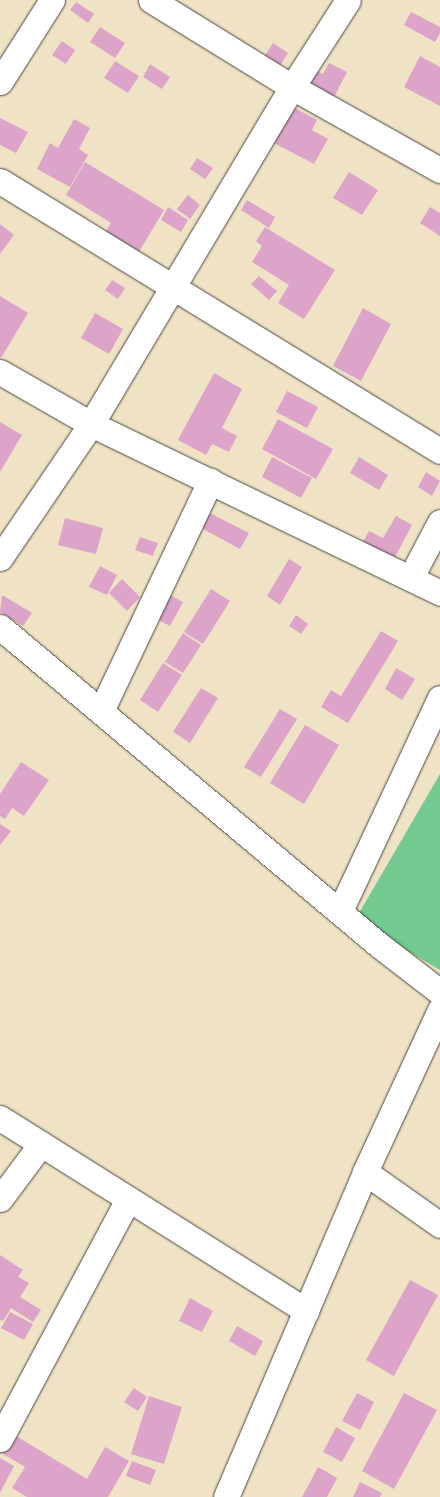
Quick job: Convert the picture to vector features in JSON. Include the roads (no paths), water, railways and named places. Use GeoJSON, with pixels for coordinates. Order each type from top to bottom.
{"type":"FeatureCollection","features":[{"type":"Feature","properties":{"kind":"street"},"geometry":{"type":"LineString","coordinates":[[0,82],[52,0]]}},
{"type":"Feature","properties":{"kind":"street"},"geometry":{"type":"LineString","coordinates":[[151,0],[292,87],[440,170]]}},
{"type":"Feature","properties":{"kind":"street"},"geometry":{"type":"LineString","coordinates":[[0,558],[91,424],[292,87],[348,0]]}},
{"type":"Feature","properties":{"kind":"street"},"geometry":{"type":"LineString","coordinates":[[0,181],[440,451]]}},
{"type":"Feature","properties":{"kind":"street"},"geometry":{"type":"LineString","coordinates":[[0,372],[91,424],[411,577],[440,593]]}},
{"type":"Feature","properties":{"kind":"street"},"geometry":{"type":"LineString","coordinates":[[101,711],[210,481]]}},
{"type":"Feature","properties":{"kind":"street"},"geometry":{"type":"LineString","coordinates":[[411,577],[440,522]]}},
{"type":"Feature","properties":{"kind":"street"},"geometry":{"type":"LineString","coordinates":[[0,627],[340,911],[378,945],[440,992]]}},
{"type":"Feature","properties":{"kind":"street"},"geometry":{"type":"LineString","coordinates":[[340,911],[440,698]]}},
{"type":"Feature","properties":{"kind":"street"},"geometry":{"type":"LineString","coordinates":[[226,1497],[364,1172],[440,1010]]}},
{"type":"Feature","properties":{"kind":"street"},"geometry":{"type":"LineString","coordinates":[[0,1118],[306,1311]]}},
{"type":"Feature","properties":{"kind":"street"},"geometry":{"type":"LineString","coordinates":[[0,1199],[41,1144]]}},
{"type":"Feature","properties":{"kind":"street"},"geometry":{"type":"LineString","coordinates":[[364,1172],[440,1225]]}},
{"type":"Feature","properties":{"kind":"street"},"geometry":{"type":"LineString","coordinates":[[0,1439],[128,1198]]}}]}
